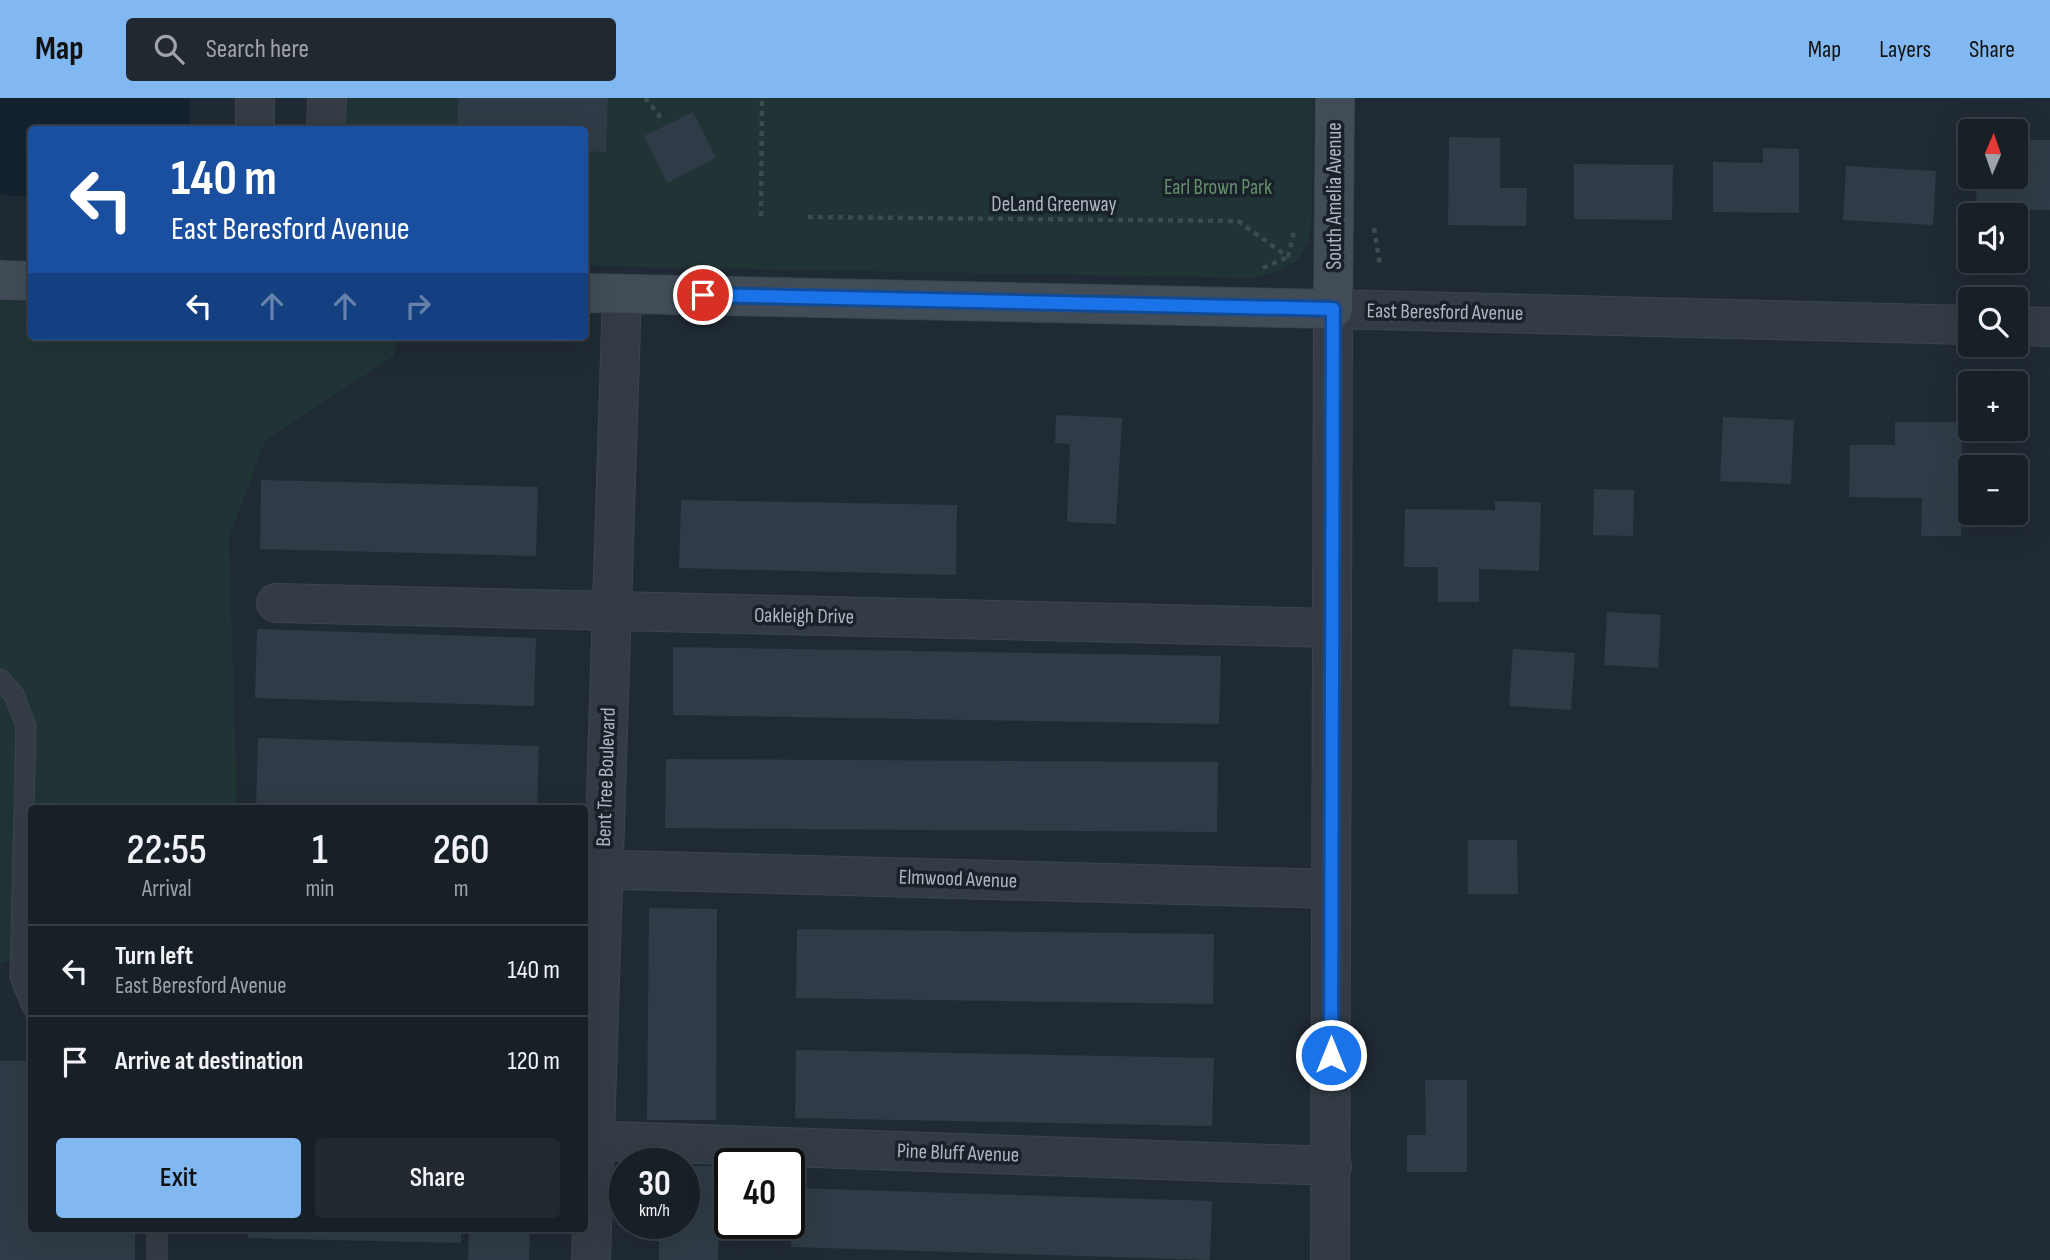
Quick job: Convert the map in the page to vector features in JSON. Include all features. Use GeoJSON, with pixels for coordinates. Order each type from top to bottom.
{"type":"FeatureCollection","features":[{"type":"Feature","properties":{"kind":"main road","name":"South Amelia Avenue"},"geometry":{"type":"LineString","coordinates":[[1333,309],[1335,98]]}},
{"type":"Feature","properties":{"kind":"main road"},"geometry":{"type":"LineString","coordinates":[[0,280],[28,281]]}},
{"type":"Feature","properties":{"kind":"main road","name":"East Beresford Avenue"},"geometry":{"type":"LineString","coordinates":[[588,293],[1333,309]]}},
{"type":"Feature","properties":{"kind":"street"},"geometry":{"type":"LineString","coordinates":[[254,126],[255,98]]}},
{"type":"Feature","properties":{"kind":"street"},"geometry":{"type":"LineString","coordinates":[[326,126],[327,98]]}},
{"type":"Feature","properties":{"kind":"street","name":"Bent Tree Boulevard"},"geometry":{"type":"LineString","coordinates":[[590,1260],[589,1141],[594,869],[612,611],[622,294]]}},
{"type":"Feature","properties":{"kind":"street","name":"East Beresford Avenue"},"geometry":{"type":"LineString","coordinates":[[1333,309],[1958,325]]}},
{"type":"Feature","properties":{"kind":"street","name":"South Amelia Avenue"},"geometry":{"type":"LineString","coordinates":[[1330,1260],[1333,309]]}},
{"type":"Feature","properties":{"kind":"street"},"geometry":{"type":"LineString","coordinates":[[2028,326],[2050,327]]}},
{"type":"Feature","properties":{"kind":"street","name":"Oakleigh Drive"},"geometry":{"type":"LineString","coordinates":[[276,603],[1332,628]]}},
{"type":"Feature","properties":{"kind":"street","name":"Elmwood Avenue"},"geometry":{"type":"LineString","coordinates":[[594,869],[1331,889]]}},
{"type":"Feature","properties":{"kind":"street","name":"Pine Bluff Avenue"},"geometry":{"type":"LineString","coordinates":[[589,1141],[1332,1166]]}},
{"type":"Feature","properties":{"kind":"lane"},"geometry":{"type":"LineString","coordinates":[[0,679],[14,695],[26,726],[20,977],[28,997]]}},
{"type":"Feature","properties":{"kind":"lane"},"geometry":{"type":"LineString","coordinates":[[157,1232],[157,1260]]}},
{"type":"Feature","properties":{"kind":"path"},"geometry":{"type":"LineString","coordinates":[[645,98],[659,115],[660,121]]}},
{"type":"Feature","properties":{"kind":"path"},"geometry":{"type":"LineString","coordinates":[[761,216],[762,98]]}},
{"type":"Feature","properties":{"kind":"path","name":"DeLand Greenway"},"geometry":{"type":"LineString","coordinates":[[808,217],[1238,221],[1288,257]]}},
{"type":"Feature","properties":{"kind":"green space","name":"Earl Brown Park"},"geometry":{"type":"Polygon","coordinates":[[[347,98],[1313,98],[1312,215],[1309,240],[1299,259],[1283,270],[1255,278],[588,266],[588,126],[347,126],[347,98]]]}},
{"type":"Feature","properties":{"kind":"green space"},"geometry":{"type":"Polygon","coordinates":[[[0,301],[28,302],[28,340],[397,340],[394,356],[265,441],[229,538],[237,805],[28,805],[28,958],[0,963],[0,301]]]}},
{"type":"Feature","properties":{"kind":"water"},"geometry":{"type":"Polygon","coordinates":[[[0,98],[190,98],[189,126],[28,126],[28,197],[0,195],[0,98]]]}},
{"type":"Feature","properties":{"kind":"building"},"geometry":{"type":"Polygon","coordinates":[[[458,98],[608,98],[606,152],[588,151],[588,126],[457,126],[458,98]]]}},
{"type":"Feature","properties":{"kind":"building"},"geometry":{"type":"Polygon","coordinates":[[[693,112],[716,158],[667,183],[644,136],[693,112]]]}},
{"type":"Feature","properties":{"kind":"building"},"geometry":{"type":"Polygon","coordinates":[[[1449,137],[1500,138],[1500,188],[1527,188],[1526,226],[1448,225],[1449,137]]]}},
{"type":"Feature","properties":{"kind":"building"},"geometry":{"type":"Polygon","coordinates":[[[2028,140],[2050,140],[2050,210],[2028,210],[2028,203],[1976,203],[1977,189],[2028,189],[2028,140]]]}},
{"type":"Feature","properties":{"kind":"building"},"geometry":{"type":"Polygon","coordinates":[[[1763,148],[1799,149],[1799,213],[1713,212],[1713,162],[1763,163],[1763,148]]]}},
{"type":"Feature","properties":{"kind":"building"},"geometry":{"type":"Polygon","coordinates":[[[1574,164],[1673,165],[1672,220],[1574,219],[1574,164]]]}},
{"type":"Feature","properties":{"kind":"building"},"geometry":{"type":"Polygon","coordinates":[[[1846,166],[1936,171],[1933,225],[1843,220],[1846,166]]]}},
{"type":"Feature","properties":{"kind":"building"},"geometry":{"type":"Polygon","coordinates":[[[1056,415],[1122,418],[1116,524],[1067,522],[1070,444],[1055,443],[1056,415]]]}},
{"type":"Feature","properties":{"kind":"building"},"geometry":{"type":"Polygon","coordinates":[[[1723,417],[1794,420],[1791,484],[1720,481],[1723,417]]]}},
{"type":"Feature","properties":{"kind":"building"},"geometry":{"type":"Polygon","coordinates":[[[1895,422],[1958,422],[1958,441],[1962,441],[1962,455],[1958,455],[1958,525],[1961,525],[1961,536],[1921,536],[1922,498],[1849,497],[1850,445],[1895,445],[1895,422]]]}},
{"type":"Feature","properties":{"kind":"building"},"geometry":{"type":"Polygon","coordinates":[[[261,480],[538,487],[536,556],[260,549],[261,480]]]}},
{"type":"Feature","properties":{"kind":"building"},"geometry":{"type":"Polygon","coordinates":[[[1594,489],[1634,490],[1633,536],[1593,535],[1594,489]]]}},
{"type":"Feature","properties":{"kind":"building"},"geometry":{"type":"Polygon","coordinates":[[[681,500],[957,505],[956,575],[679,568],[681,500]]]}},
{"type":"Feature","properties":{"kind":"building"},"geometry":{"type":"Polygon","coordinates":[[[1495,501],[1541,502],[1539,571],[1479,569],[1479,602],[1438,602],[1438,567],[1404,567],[1405,509],[1495,510],[1495,501]]]}},
{"type":"Feature","properties":{"kind":"building"},"geometry":{"type":"Polygon","coordinates":[[[1607,612],[1661,615],[1658,668],[1604,665],[1607,612]]]}},
{"type":"Feature","properties":{"kind":"building"},"geometry":{"type":"Polygon","coordinates":[[[257,629],[536,638],[534,706],[255,698],[257,629]]]}},
{"type":"Feature","properties":{"kind":"building"},"geometry":{"type":"Polygon","coordinates":[[[673,647],[1221,656],[1219,724],[673,715],[673,647]]]}},
{"type":"Feature","properties":{"kind":"building"},"geometry":{"type":"Polygon","coordinates":[[[1513,649],[1575,653],[1571,710],[1509,706],[1513,649]]]}},
{"type":"Feature","properties":{"kind":"building"},"geometry":{"type":"Polygon","coordinates":[[[258,738],[539,746],[537,805],[256,805],[258,738]]]}},
{"type":"Feature","properties":{"kind":"building"},"geometry":{"type":"Polygon","coordinates":[[[666,759],[1218,762],[1217,832],[665,828],[666,759]]]}},
{"type":"Feature","properties":{"kind":"building"},"geometry":{"type":"Polygon","coordinates":[[[1468,840],[1517,840],[1518,894],[1468,894],[1468,840]]]}},
{"type":"Feature","properties":{"kind":"building"},"geometry":{"type":"Polygon","coordinates":[[[649,908],[717,909],[716,1120],[647,1120],[649,908]]]}},
{"type":"Feature","properties":{"kind":"building"},"geometry":{"type":"Polygon","coordinates":[[[797,929],[1214,934],[1213,1004],[796,998],[797,929]]]}},
{"type":"Feature","properties":{"kind":"building"},"geometry":{"type":"Polygon","coordinates":[[[796,1050],[1214,1058],[1212,1126],[795,1118],[796,1050]]]}},
{"type":"Feature","properties":{"kind":"building"},"geometry":{"type":"Polygon","coordinates":[[[0,1061],[28,1061],[28,1232],[135,1232],[135,1260],[0,1260],[0,1061]]]}},
{"type":"Feature","properties":{"kind":"building"},"geometry":{"type":"Polygon","coordinates":[[[1425,1080],[1467,1080],[1467,1172],[1407,1172],[1407,1135],[1426,1135],[1425,1080]]]}},
{"type":"Feature","properties":{"kind":"building"},"geometry":{"type":"Polygon","coordinates":[[[700,1166],[714,1166],[714,1239],[718,1239],[718,1260],[659,1260],[659,1239],[700,1239],[700,1166]]]}},
{"type":"Feature","properties":{"kind":"building"},"geometry":{"type":"Polygon","coordinates":[[[805,1188],[1212,1201],[1210,1260],[791,1247],[791,1239],[805,1239],[805,1188]]]}},
{"type":"Feature","properties":{"kind":"building"},"geometry":{"type":"Polygon","coordinates":[[[248,1232],[461,1232],[461,1243],[248,1238],[248,1232]]]}},
{"type":"Feature","properties":{"kind":"building"},"geometry":{"type":"Polygon","coordinates":[[[469,1232],[530,1232],[529,1260],[468,1260],[469,1232]]]}},
{"type":"Feature","properties":{"kind":"route"},"geometry":{"type":"LineString","coordinates":[[703,295],[1333,309],[1331,1055]]}}]}
